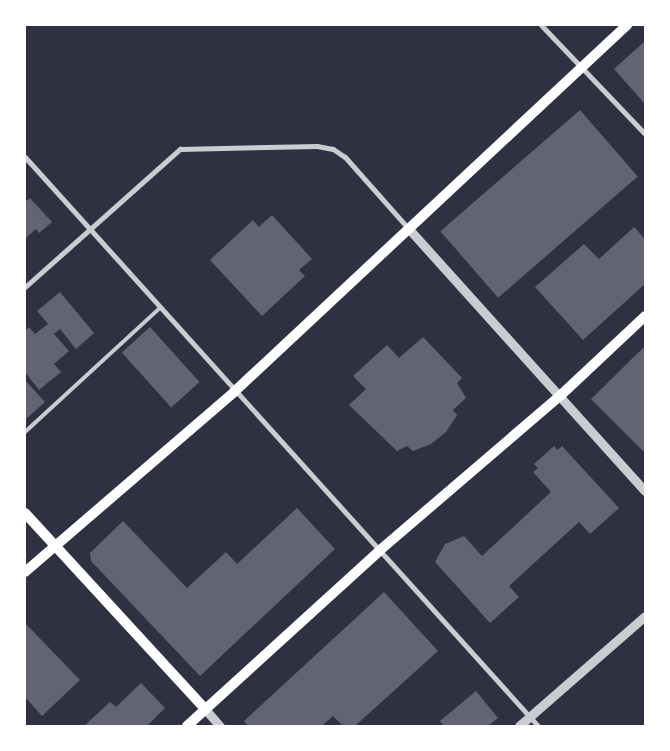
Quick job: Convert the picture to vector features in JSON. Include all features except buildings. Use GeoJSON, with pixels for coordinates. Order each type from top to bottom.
{"type":"FeatureCollection","features":[{"type":"Feature","properties":{"kind":"main road"},"geometry":{"type":"LineString","coordinates":[[25,572],[54,545],[234,392],[580,66],[627,25]]}},
{"type":"Feature","properties":{"kind":"main road"},"geometry":{"type":"LineString","coordinates":[[187,726],[379,552],[561,395],[645,316]]}},
{"type":"Feature","properties":{"kind":"main road"},"geometry":{"type":"LineString","coordinates":[[25,513],[205,709]]}},
{"type":"Feature","properties":{"kind":"street"},"geometry":{"type":"LineString","coordinates":[[541,25],[645,134]]}},
{"type":"Feature","properties":{"kind":"street"},"geometry":{"type":"LineString","coordinates":[[25,287],[180,149],[317,146],[345,157],[645,490]]}},
{"type":"Feature","properties":{"kind":"street"},"geometry":{"type":"LineString","coordinates":[[25,157],[234,392],[538,726]]}},
{"type":"Feature","properties":{"kind":"street"},"geometry":{"type":"LineString","coordinates":[[519,726],[645,616]]}},
{"type":"Feature","properties":{"kind":"street"},"geometry":{"type":"LineString","coordinates":[[205,709],[220,726]]}},
{"type":"Feature","properties":{"kind":"lane"},"geometry":{"type":"LineString","coordinates":[[25,432],[160,308]]}}]}
